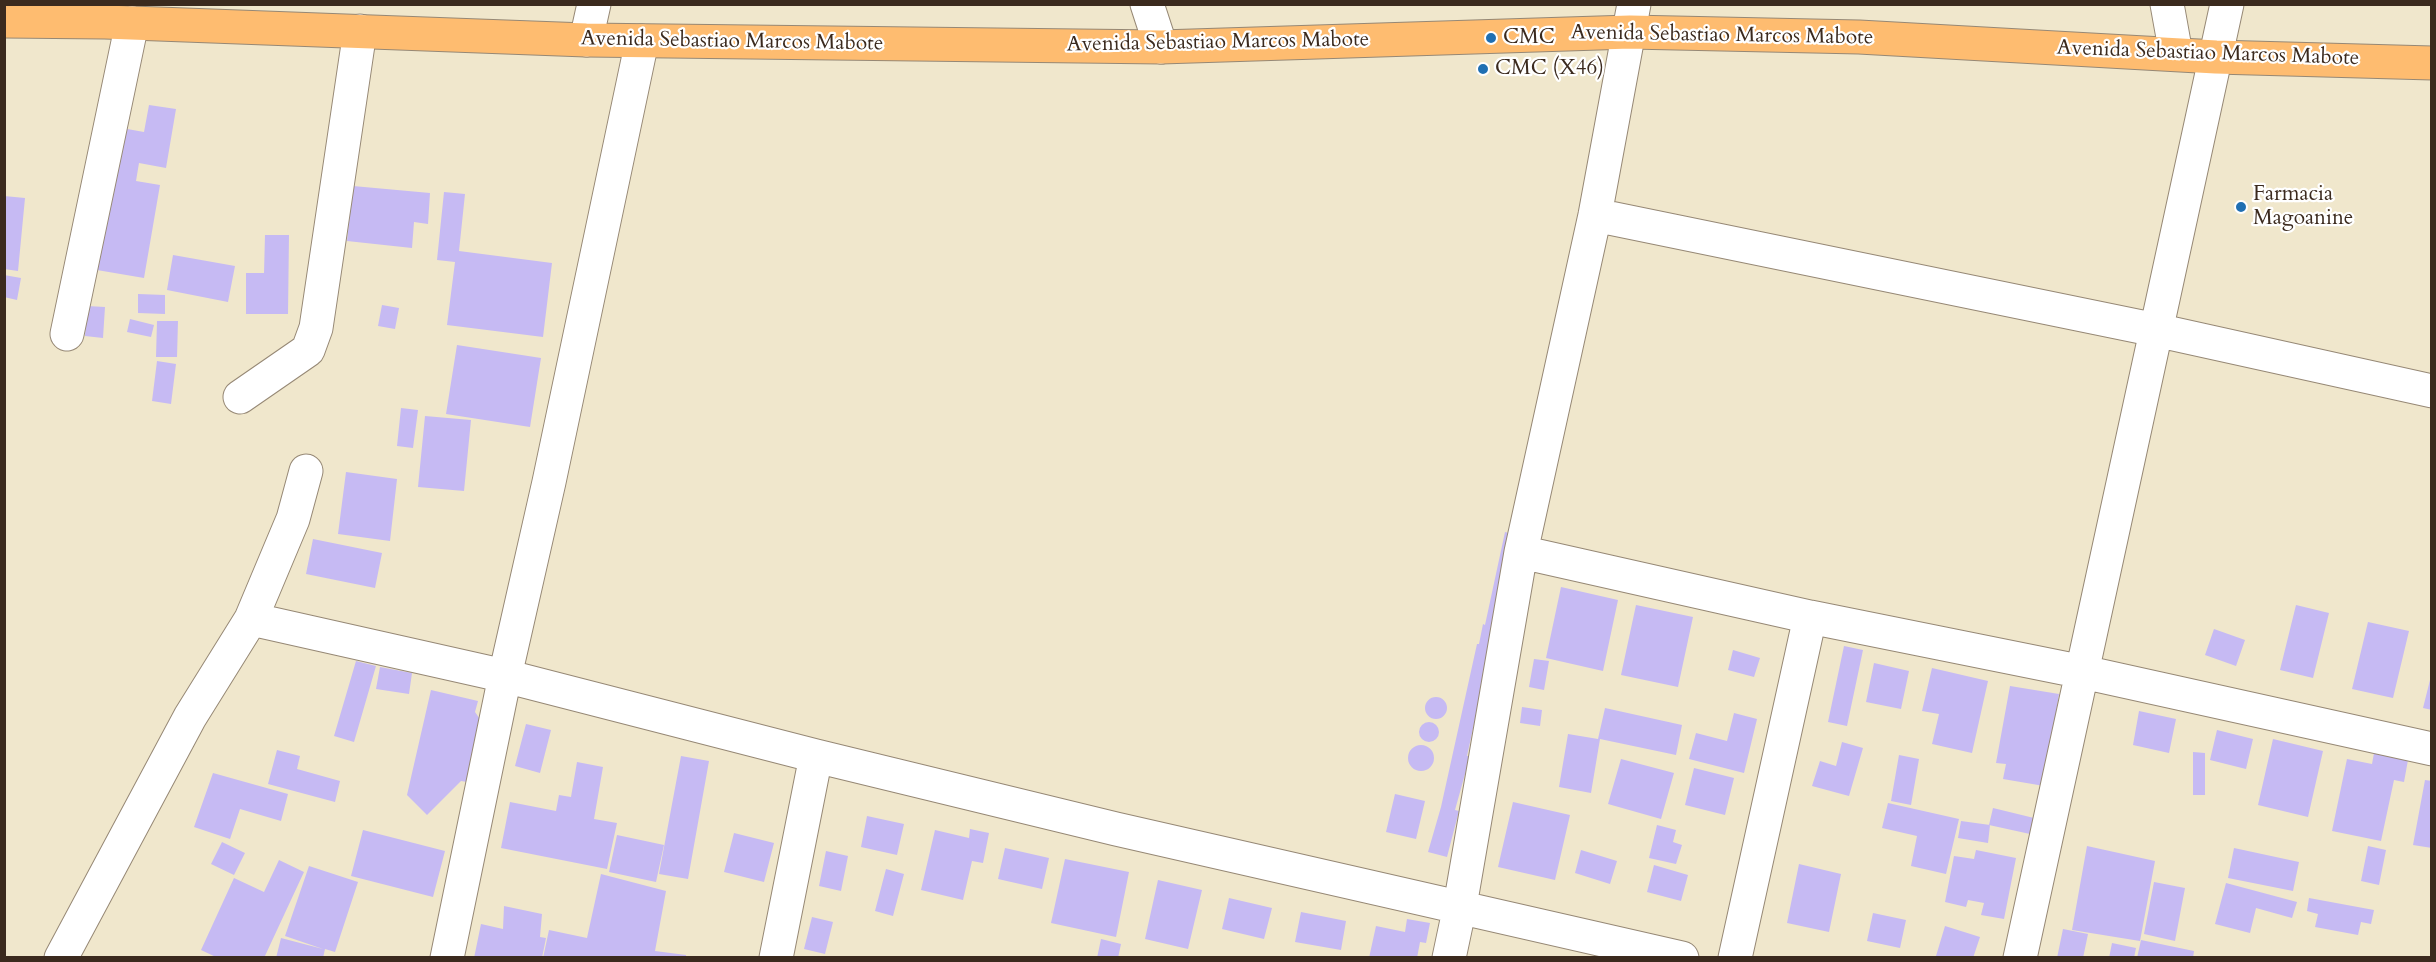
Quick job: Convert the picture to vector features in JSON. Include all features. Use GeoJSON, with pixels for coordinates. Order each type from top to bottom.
{"type":"FeatureCollection","features":[{"type":"Feature","properties":{"kind":"main road","name":"Avenida Sebastiao Marcos Mabote"},"geometry":{"type":"LineString","coordinates":[[4,21],[115,16],[360,31],[586,40],[1161,47],[1632,18],[1859,37],[2216,57],[2432,63]]}},
{"type":"Feature","properties":{"kind":"street"},"geometry":{"type":"LineString","coordinates":[[586,40],[594,4]]}},
{"type":"Feature","properties":{"kind":"street"},"geometry":{"type":"LineString","coordinates":[[1148,4],[1161,47]]}},
{"type":"Feature","properties":{"kind":"street"},"geometry":{"type":"LineString","coordinates":[[2167,4],[2176,54]]}},
{"type":"Feature","properties":{"kind":"street"},"geometry":{"type":"LineString","coordinates":[[2020,957],[2227,4]]}},
{"type":"Feature","properties":{"kind":"street"},"geometry":{"type":"LineString","coordinates":[[67,334],[115,16]]}},
{"type":"Feature","properties":{"kind":"street"},"geometry":{"type":"LineString","coordinates":[[1449,957],[1460,906],[1521,552],[1594,215],[1632,18]]}},
{"type":"Feature","properties":{"kind":"street"},"geometry":{"type":"LineString","coordinates":[[240,397],[308,350],[316,328],[360,31]]}},
{"type":"Feature","properties":{"kind":"street"},"geometry":{"type":"LineString","coordinates":[[447,957],[642,41]]}},
{"type":"Feature","properties":{"kind":"street"},"geometry":{"type":"LineString","coordinates":[[1594,215],[2156,330],[2432,391]]}},
{"type":"Feature","properties":{"kind":"street"},"geometry":{"type":"LineString","coordinates":[[61,957],[190,717],[251,619],[293,519],[306,471]]}},
{"type":"Feature","properties":{"kind":"street"},"geometry":{"type":"LineString","coordinates":[[1521,552],[1810,617],[2083,672],[2432,749]]}},
{"type":"Feature","properties":{"kind":"street"},"geometry":{"type":"LineString","coordinates":[[1735,957],[1810,617]]}},
{"type":"Feature","properties":{"kind":"street"},"geometry":{"type":"LineString","coordinates":[[251,619],[505,676],[1116,830],[1682,957]]}},
{"type":"Feature","properties":{"kind":"street"},"geometry":{"type":"LineString","coordinates":[[776,957],[816,756]]}},
{"type":"Feature","properties":{"kind":"building"},"geometry":{"type":"Polygon","coordinates":[[[149,105],[176,109],[166,168],[139,163],[136,181],[160,185],[144,278],[91,269],[116,127],[144,132],[149,105]]]}},
{"type":"Feature","properties":{"kind":"building"},"geometry":{"type":"Polygon","coordinates":[[[353,186],[430,193],[428,224],[414,222],[412,248],[347,241],[353,186]]]}},
{"type":"Feature","properties":{"kind":"building"},"geometry":{"type":"Polygon","coordinates":[[[444,192],[465,194],[459,251],[552,263],[543,337],[447,325],[455,262],[437,260],[444,192]]]}},
{"type":"Feature","properties":{"kind":"building"},"geometry":{"type":"Polygon","coordinates":[[[4,196],[25,198],[18,271],[4,269],[4,196]]]}},
{"type":"Feature","properties":{"kind":"building"},"geometry":{"type":"Polygon","coordinates":[[[265,235],[289,235],[288,314],[246,314],[246,273],[264,273],[265,235]]]}},
{"type":"Feature","properties":{"kind":"building"},"geometry":{"type":"Polygon","coordinates":[[[173,255],[235,266],[228,302],[167,290],[173,255]]]}},
{"type":"Feature","properties":{"kind":"building"},"geometry":{"type":"Polygon","coordinates":[[[4,275],[21,278],[17,300],[4,297],[4,275]]]}},
{"type":"Feature","properties":{"kind":"building"},"geometry":{"type":"Polygon","coordinates":[[[138,294],[165,295],[165,314],[138,313],[138,294]]]}},
{"type":"Feature","properties":{"kind":"building"},"geometry":{"type":"Polygon","coordinates":[[[382,305],[399,308],[395,329],[378,326],[382,305]]]}},
{"type":"Feature","properties":{"kind":"building"},"geometry":{"type":"Polygon","coordinates":[[[87,306],[105,307],[103,338],[85,336],[87,306]]]}},
{"type":"Feature","properties":{"kind":"building"},"geometry":{"type":"Polygon","coordinates":[[[130,319],[154,325],[151,337],[127,332],[130,319]]]}},
{"type":"Feature","properties":{"kind":"building"},"geometry":{"type":"Polygon","coordinates":[[[157,321],[178,321],[177,357],[156,357],[157,321]]]}},
{"type":"Feature","properties":{"kind":"building"},"geometry":{"type":"Polygon","coordinates":[[[457,345],[541,358],[530,427],[446,414],[457,345]]]}},
{"type":"Feature","properties":{"kind":"building"},"geometry":{"type":"Polygon","coordinates":[[[157,361],[176,364],[171,404],[152,401],[157,361]]]}},
{"type":"Feature","properties":{"kind":"building"},"geometry":{"type":"Polygon","coordinates":[[[401,408],[418,410],[413,448],[397,446],[401,408]]]}},
{"type":"Feature","properties":{"kind":"building"},"geometry":{"type":"Polygon","coordinates":[[[425,416],[471,420],[464,491],[418,487],[425,416]]]}},
{"type":"Feature","properties":{"kind":"building"},"geometry":{"type":"Polygon","coordinates":[[[346,472],[397,479],[390,541],[338,534],[346,472]]]}},
{"type":"Feature","properties":{"kind":"building"},"geometry":{"type":"Polygon","coordinates":[[[1505,532],[1520,536],[1486,669],[1467,756],[1470,756],[1455,810],[1459,811],[1447,857],[1428,852],[1441,807],[1477,644],[1479,644],[1483,624],[1485,625],[1505,532]]]}},
{"type":"Feature","properties":{"kind":"building"},"geometry":{"type":"Polygon","coordinates":[[[313,539],[382,553],[375,588],[306,574],[313,539]]]}},
{"type":"Feature","properties":{"kind":"building"},"geometry":{"type":"Polygon","coordinates":[[[1561,587],[1618,600],[1603,671],[1546,658],[1561,587]]]}},
{"type":"Feature","properties":{"kind":"building"},"geometry":{"type":"Polygon","coordinates":[[[1636,605],[1693,617],[1678,687],[1621,675],[1636,605]]]}},
{"type":"Feature","properties":{"kind":"building"},"geometry":{"type":"Polygon","coordinates":[[[2296,605],[2329,613],[2313,678],[2280,670],[2296,605]]]}},
{"type":"Feature","properties":{"kind":"building"},"geometry":{"type":"Polygon","coordinates":[[[2368,622],[2409,631],[2393,698],[2352,689],[2368,622]]]}},
{"type":"Feature","properties":{"kind":"building"},"geometry":{"type":"Polygon","coordinates":[[[2214,629],[2245,640],[2236,666],[2205,655],[2214,629]]]}},
{"type":"Feature","properties":{"kind":"building"},"geometry":{"type":"Polygon","coordinates":[[[1844,646],[1863,650],[1847,726],[1828,722],[1844,646]]]}},
{"type":"Feature","properties":{"kind":"building"},"geometry":{"type":"Polygon","coordinates":[[[1733,650],[1760,658],[1754,677],[1728,670],[1733,650]]]}},
{"type":"Feature","properties":{"kind":"building"},"geometry":{"type":"Polygon","coordinates":[[[1534,659],[1549,661],[1544,690],[1529,687],[1534,659]]]}},
{"type":"Feature","properties":{"kind":"building"},"geometry":{"type":"Polygon","coordinates":[[[356,661],[376,666],[354,742],[334,736],[356,661]]]}},
{"type":"Feature","properties":{"kind":"building"},"geometry":{"type":"Polygon","coordinates":[[[1874,663],[1909,671],[1901,709],[1866,702],[1874,663]]]}},
{"type":"Feature","properties":{"kind":"building"},"geometry":{"type":"Polygon","coordinates":[[[380,667],[412,673],[409,694],[376,689],[380,667]]]}},
{"type":"Feature","properties":{"kind":"building"},"geometry":{"type":"Polygon","coordinates":[[[1932,668],[1988,681],[1972,753],[1932,744],[1939,714],[1922,711],[1932,668]]]}},
{"type":"Feature","properties":{"kind":"building"},"geometry":{"type":"Polygon","coordinates":[[[2432,676],[2432,710],[2423,708],[2432,676]]]}},
{"type":"Feature","properties":{"kind":"building"},"geometry":{"type":"Polygon","coordinates":[[[2010,686],[2059,694],[2044,786],[2003,779],[2006,764],[1996,763],[2010,686]]]}},
{"type":"Feature","properties":{"kind":"building"},"geometry":{"type":"Polygon","coordinates":[[[431,690],[478,701],[475,712],[484,725],[467,782],[461,781],[427,815],[407,795],[431,690]]]}},
{"type":"Feature","properties":{"kind":"building"},"geometry":{"type":"Polygon","coordinates":[[[1436,697],[1444,700],[1447,708],[1444,716],[1436,719],[1428,716],[1425,708],[1428,700],[1436,697]]]}},
{"type":"Feature","properties":{"kind":"building"},"geometry":{"type":"Polygon","coordinates":[[[1522,707],[1542,710],[1540,726],[1520,723],[1522,707]]]}},
{"type":"Feature","properties":{"kind":"building"},"geometry":{"type":"Polygon","coordinates":[[[1605,708],[1682,725],[1676,755],[1600,739],[1591,793],[1559,787],[1568,734],[1598,739],[1605,708]]]}},
{"type":"Feature","properties":{"kind":"building"},"geometry":{"type":"Polygon","coordinates":[[[2139,711],[2176,719],[2169,753],[2133,745],[2139,711]]]}},
{"type":"Feature","properties":{"kind":"building"},"geometry":{"type":"Polygon","coordinates":[[[1734,713],[1757,719],[1744,773],[1689,759],[1696,733],[1727,741],[1734,713]]]}},
{"type":"Feature","properties":{"kind":"building"},"geometry":{"type":"Polygon","coordinates":[[[1425,722],[1433,722],[1439,728],[1439,736],[1433,742],[1425,742],[1419,736],[1419,728],[1425,722]]]}},
{"type":"Feature","properties":{"kind":"building"},"geometry":{"type":"Polygon","coordinates":[[[526,724],[551,730],[540,773],[515,766],[526,724]]]}},
{"type":"Feature","properties":{"kind":"building"},"geometry":{"type":"Polygon","coordinates":[[[2217,730],[2253,739],[2246,769],[2210,760],[2217,730]]]}},
{"type":"Feature","properties":{"kind":"building"},"geometry":{"type":"Polygon","coordinates":[[[2273,739],[2323,751],[2308,817],[2258,805],[2273,739]]]}},
{"type":"Feature","properties":{"kind":"building"},"geometry":{"type":"Polygon","coordinates":[[[1842,742],[1863,748],[1849,796],[1812,786],[1820,761],[1836,766],[1842,742]]]}},
{"type":"Feature","properties":{"kind":"building"},"geometry":{"type":"Polygon","coordinates":[[[1421,745],[1430,749],[1434,758],[1430,767],[1421,771],[1412,767],[1408,758],[1412,749],[1421,745]]]}},
{"type":"Feature","properties":{"kind":"building"},"geometry":{"type":"Polygon","coordinates":[[[277,750],[300,756],[297,769],[340,781],[335,802],[268,784],[277,750]]]}},
{"type":"Feature","properties":{"kind":"building"},"geometry":{"type":"Polygon","coordinates":[[[2193,752],[2205,753],[2205,795],[2193,795],[2193,752]]]}},
{"type":"Feature","properties":{"kind":"building"},"geometry":{"type":"Polygon","coordinates":[[[2374,753],[2408,760],[2404,782],[2394,780],[2381,841],[2332,831],[2347,759],[2372,764],[2374,753]]]}},
{"type":"Feature","properties":{"kind":"building"},"geometry":{"type":"Polygon","coordinates":[[[1899,755],[1919,759],[1911,805],[1891,801],[1899,755]]]}},
{"type":"Feature","properties":{"kind":"building"},"geometry":{"type":"Polygon","coordinates":[[[681,756],[709,761],[688,879],[659,874],[681,756]]]}},
{"type":"Feature","properties":{"kind":"building"},"geometry":{"type":"Polygon","coordinates":[[[1621,759],[1674,773],[1661,819],[1608,804],[1621,759]]]}},
{"type":"Feature","properties":{"kind":"building"},"geometry":{"type":"Polygon","coordinates":[[[577,762],[603,767],[594,819],[617,823],[607,869],[501,848],[510,802],[556,811],[559,795],[571,797],[577,762]]]}},
{"type":"Feature","properties":{"kind":"building"},"geometry":{"type":"Polygon","coordinates":[[[1694,768],[1734,778],[1725,815],[1685,805],[1694,768]]]}},
{"type":"Feature","properties":{"kind":"building"},"geometry":{"type":"Polygon","coordinates":[[[213,773],[288,794],[281,821],[240,809],[230,839],[194,827],[213,773]]]}},
{"type":"Feature","properties":{"kind":"building"},"geometry":{"type":"Polygon","coordinates":[[[2425,780],[2432,781],[2432,848],[2413,845],[2425,780]]]}},
{"type":"Feature","properties":{"kind":"building"},"geometry":{"type":"Polygon","coordinates":[[[1395,794],[1425,801],[1416,839],[1386,832],[1395,794]]]}},
{"type":"Feature","properties":{"kind":"building"},"geometry":{"type":"Polygon","coordinates":[[[1513,802],[1570,815],[1555,880],[1498,867],[1513,802]]]}},
{"type":"Feature","properties":{"kind":"building"},"geometry":{"type":"Polygon","coordinates":[[[1888,803],[1959,819],[1946,874],[1911,866],[1917,836],[1882,828],[1888,803]]]}},
{"type":"Feature","properties":{"kind":"building"},"geometry":{"type":"Polygon","coordinates":[[[1993,808],[2034,818],[2030,834],[1989,825],[1993,808]]]}},
{"type":"Feature","properties":{"kind":"building"},"geometry":{"type":"Polygon","coordinates":[[[867,816],[904,824],[897,855],[861,847],[867,816]]]}},
{"type":"Feature","properties":{"kind":"building"},"geometry":{"type":"Polygon","coordinates":[[[1961,821],[1990,825],[1988,843],[1958,838],[1961,821]]]}},
{"type":"Feature","properties":{"kind":"building"},"geometry":{"type":"Polygon","coordinates":[[[1657,825],[1676,830],[1673,842],[1682,845],[1676,864],[1649,858],[1657,825]]]}},
{"type":"Feature","properties":{"kind":"building"},"geometry":{"type":"Polygon","coordinates":[[[970,829],[989,833],[983,863],[972,861],[963,900],[921,890],[935,830],[969,838],[970,829]]]}},
{"type":"Feature","properties":{"kind":"building"},"geometry":{"type":"Polygon","coordinates":[[[363,830],[445,851],[433,897],[351,876],[363,830]]]}},
{"type":"Feature","properties":{"kind":"building"},"geometry":{"type":"Polygon","coordinates":[[[734,833],[774,843],[764,882],[724,872],[734,833]]]}},
{"type":"Feature","properties":{"kind":"building"},"geometry":{"type":"Polygon","coordinates":[[[617,835],[664,845],[656,882],[609,872],[617,835]]]}},
{"type":"Feature","properties":{"kind":"building"},"geometry":{"type":"Polygon","coordinates":[[[222,842],[245,853],[234,875],[211,864],[222,842]]]}},
{"type":"Feature","properties":{"kind":"building"},"geometry":{"type":"Polygon","coordinates":[[[2087,846],[2155,861],[2140,941],[2072,930],[2087,846]]]}},
{"type":"Feature","properties":{"kind":"building"},"geometry":{"type":"Polygon","coordinates":[[[2368,846],[2386,850],[2379,885],[2361,881],[2368,846]]]}},
{"type":"Feature","properties":{"kind":"building"},"geometry":{"type":"Polygon","coordinates":[[[1005,848],[1049,858],[1042,889],[998,879],[1005,848]]]}},
{"type":"Feature","properties":{"kind":"building"},"geometry":{"type":"Polygon","coordinates":[[[2234,848],[2299,862],[2293,891],[2228,878],[2234,848]]]}},
{"type":"Feature","properties":{"kind":"building"},"geometry":{"type":"Polygon","coordinates":[[[1581,850],[1617,861],[1610,884],[1575,873],[1581,850]]]}},
{"type":"Feature","properties":{"kind":"building"},"geometry":{"type":"Polygon","coordinates":[[[1976,850],[2016,858],[2004,919],[1981,915],[1984,903],[1968,900],[1966,907],[1945,902],[1954,856],[1974,859],[1976,850]]]}},
{"type":"Feature","properties":{"kind":"building"},"geometry":{"type":"Polygon","coordinates":[[[826,851],[848,856],[841,891],[819,886],[826,851]]]}},
{"type":"Feature","properties":{"kind":"building"},"geometry":{"type":"Polygon","coordinates":[[[1065,859],[1129,872],[1116,937],[1051,923],[1065,859]]]}},
{"type":"Feature","properties":{"kind":"building"},"geometry":{"type":"Polygon","coordinates":[[[279,860],[304,872],[264,958],[218,958],[201,950],[234,878],[264,892],[279,860]]]}},
{"type":"Feature","properties":{"kind":"building"},"geometry":{"type":"Polygon","coordinates":[[[1799,864],[1841,874],[1829,932],[1787,923],[1799,864]]]}},
{"type":"Feature","properties":{"kind":"building"},"geometry":{"type":"Polygon","coordinates":[[[1654,865],[1688,875],[1681,901],[1647,892],[1654,865]]]}},
{"type":"Feature","properties":{"kind":"building"},"geometry":{"type":"Polygon","coordinates":[[[309,866],[358,882],[335,952],[325,949],[323,958],[276,958],[281,938],[323,949],[285,936],[309,866]]]}},
{"type":"Feature","properties":{"kind":"building"},"geometry":{"type":"Polygon","coordinates":[[[886,869],[904,874],[893,916],[875,911],[886,869]]]}},
{"type":"Feature","properties":{"kind":"building"},"geometry":{"type":"Polygon","coordinates":[[[601,874],[666,891],[655,951],[686,955],[686,958],[543,958],[549,930],[587,938],[601,874]]]}},
{"type":"Feature","properties":{"kind":"building"},"geometry":{"type":"Polygon","coordinates":[[[1158,880],[1202,890],[1188,949],[1145,939],[1158,880]]]}},
{"type":"Feature","properties":{"kind":"building"},"geometry":{"type":"Polygon","coordinates":[[[2154,882],[2185,888],[2175,941],[2144,934],[2154,882]]]}},
{"type":"Feature","properties":{"kind":"building"},"geometry":{"type":"Polygon","coordinates":[[[2226,883],[2297,902],[2292,918],[2256,908],[2250,933],[2215,924],[2226,883]]]}},
{"type":"Feature","properties":{"kind":"building"},"geometry":{"type":"Polygon","coordinates":[[[1229,898],[1272,908],[1264,939],[1222,929],[1229,898]]]}},
{"type":"Feature","properties":{"kind":"building"},"geometry":{"type":"Polygon","coordinates":[[[2309,898],[2374,910],[2371,924],[2361,922],[2358,935],[2315,927],[2318,914],[2307,911],[2309,898]]]}},
{"type":"Feature","properties":{"kind":"building"},"geometry":{"type":"Polygon","coordinates":[[[504,906],[542,914],[540,937],[546,938],[542,958],[474,958],[481,924],[503,929],[504,906]]]}},
{"type":"Feature","properties":{"kind":"building"},"geometry":{"type":"Polygon","coordinates":[[[1301,912],[1346,921],[1341,950],[1295,942],[1301,912]]]}},
{"type":"Feature","properties":{"kind":"building"},"geometry":{"type":"Polygon","coordinates":[[[1873,913],[1906,920],[1900,948],[1867,941],[1873,913]]]}},
{"type":"Feature","properties":{"kind":"building"},"geometry":{"type":"Polygon","coordinates":[[[812,917],[833,922],[825,954],[804,949],[812,917]]]}},
{"type":"Feature","properties":{"kind":"building"},"geometry":{"type":"Polygon","coordinates":[[[1407,919],[1430,923],[1426,943],[1420,942],[1417,958],[1369,958],[1376,926],[1405,932],[1407,919]]]}},
{"type":"Feature","properties":{"kind":"building"},"geometry":{"type":"Polygon","coordinates":[[[1945,926],[1980,937],[1973,958],[1936,956],[1945,926]]]}},
{"type":"Feature","properties":{"kind":"building"},"geometry":{"type":"Polygon","coordinates":[[[2063,929],[2088,934],[2083,958],[2057,958],[2063,929]]]}},
{"type":"Feature","properties":{"kind":"building"},"geometry":{"type":"Polygon","coordinates":[[[1101,939],[1121,944],[1118,958],[1097,958],[1101,939]]]}},
{"type":"Feature","properties":{"kind":"building"},"geometry":{"type":"Polygon","coordinates":[[[2141,940],[2194,951],[2193,958],[2137,958],[2141,940]]]}},
{"type":"Feature","properties":{"kind":"building"},"geometry":{"type":"Polygon","coordinates":[[[2112,943],[2136,948],[2134,958],[2109,958],[2112,943]]]}},
{"type":"Feature","properties":{"kind":"place","name":"CMC"},"geometry":{"type":"Point","coordinates":[1491,38]}},
{"type":"Feature","properties":{"kind":"place","name":"CMC (X46)"},"geometry":{"type":"Point","coordinates":[1483,69]}},
{"type":"Feature","properties":{"kind":"place","name":"Farmacia Magoanine"},"geometry":{"type":"Point","coordinates":[2241,207]}}]}
